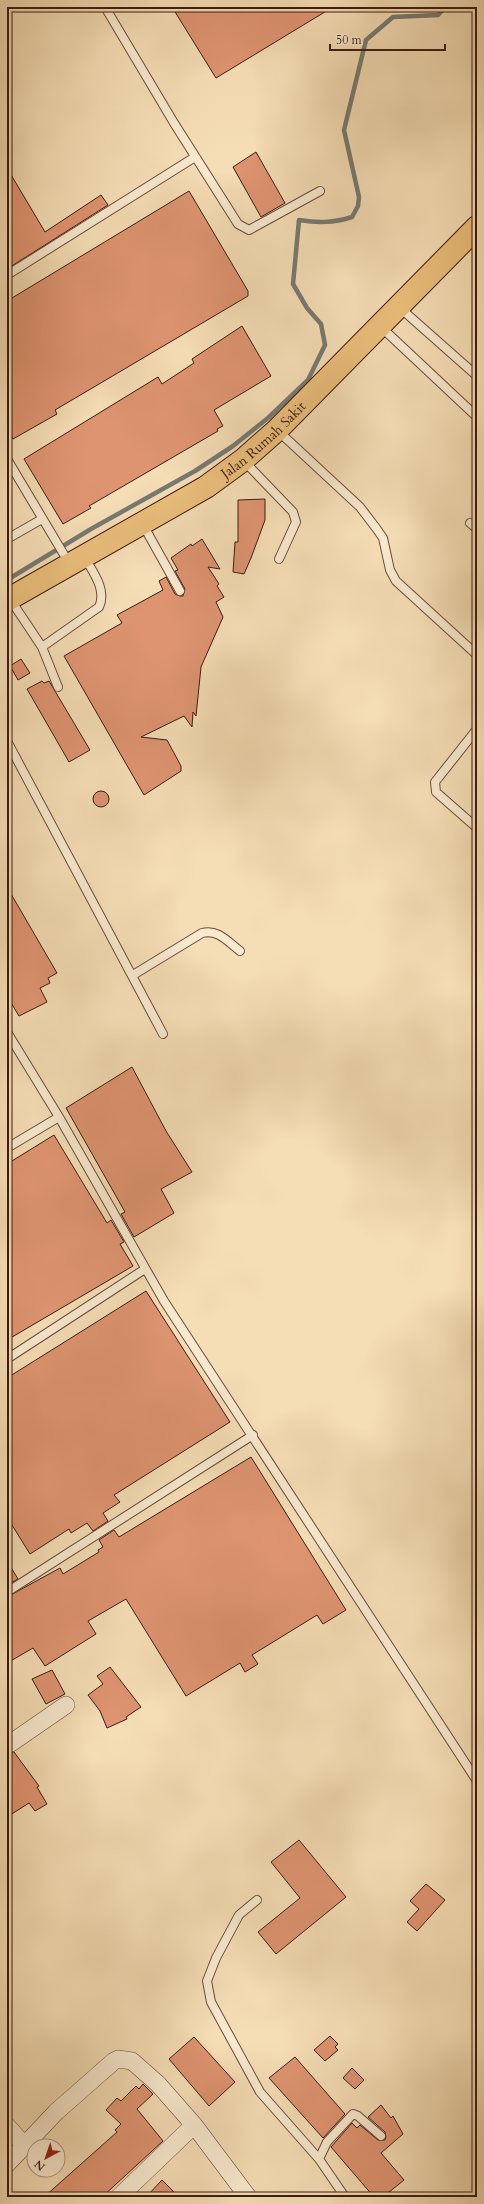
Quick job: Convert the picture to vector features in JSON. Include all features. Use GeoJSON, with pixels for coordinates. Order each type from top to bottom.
{"type":"FeatureCollection","features":[{"type":"Feature","properties":{"kind":"main road","name":"Jalan Rumah Sakit"},"geometry":{"type":"LineString","coordinates":[[8,599],[72,558],[142,523],[206,487],[243,460],[277,430],[477,227]]}},
{"type":"Feature","properties":{"kind":"street"},"geometry":{"type":"LineString","coordinates":[[7,1742],[11,1743],[66,1705]]}},
{"type":"Feature","properties":{"kind":"street"},"geometry":{"type":"LineString","coordinates":[[7,2164],[56,2112],[118,2059],[132,2061],[158,2084],[194,2125],[248,2197]]}},
{"type":"Feature","properties":{"kind":"street"},"geometry":{"type":"LineString","coordinates":[[119,2197],[194,2125]]}},
{"type":"Feature","properties":{"kind":"street"},"geometry":{"type":"LineString","coordinates":[[7,2126],[24,2145]]}},
{"type":"Feature","properties":{"kind":"lane"},"geometry":{"type":"LineString","coordinates":[[105,7],[195,157],[238,224],[249,230],[320,191]]}},
{"type":"Feature","properties":{"kind":"lane"},"geometry":{"type":"LineString","coordinates":[[7,275],[195,157]]}},
{"type":"Feature","properties":{"kind":"lane"},"geometry":{"type":"LineString","coordinates":[[398,306],[477,376]]}},
{"type":"Feature","properties":{"kind":"lane"},"geometry":{"type":"LineString","coordinates":[[379,326],[477,417]]}},
{"type":"Feature","properties":{"kind":"lane"},"geometry":{"type":"LineString","coordinates":[[277,430],[360,508],[368,518],[383,538],[390,570],[396,581],[477,655]]}},
{"type":"Feature","properties":{"kind":"lane"},"geometry":{"type":"LineString","coordinates":[[7,459],[58,545],[72,558],[103,594],[99,607],[42,647]]}},
{"type":"Feature","properties":{"kind":"lane"},"geometry":{"type":"LineString","coordinates":[[243,460],[293,512],[296,522],[279,559]]}},
{"type":"Feature","properties":{"kind":"lane"},"geometry":{"type":"LineString","coordinates":[[7,539],[42,519]]}},
{"type":"Feature","properties":{"kind":"lane"},"geometry":{"type":"LineString","coordinates":[[142,523],[180,591]]}},
{"type":"Feature","properties":{"kind":"lane"},"geometry":{"type":"LineString","coordinates":[[470,523],[477,529]]}},
{"type":"Feature","properties":{"kind":"lane"},"geometry":{"type":"LineString","coordinates":[[8,599],[42,647],[58,687]]}},
{"type":"Feature","properties":{"kind":"lane"},"geometry":{"type":"LineString","coordinates":[[477,729],[435,782],[436,792],[477,828]]}},
{"type":"Feature","properties":{"kind":"lane"},"geometry":{"type":"LineString","coordinates":[[7,741],[133,975],[163,1034]]}},
{"type":"Feature","properties":{"kind":"lane"},"geometry":{"type":"LineString","coordinates":[[133,975],[202,934],[211,931],[218,933],[240,951]]}},
{"type":"Feature","properties":{"kind":"lane"},"geometry":{"type":"LineString","coordinates":[[7,1032],[59,1117],[164,1301],[253,1435],[477,1781]]}},
{"type":"Feature","properties":{"kind":"lane"},"geometry":{"type":"LineString","coordinates":[[7,1148],[59,1117]]}},
{"type":"Feature","properties":{"kind":"lane"},"geometry":{"type":"LineString","coordinates":[[7,1359],[146,1269]]}},
{"type":"Feature","properties":{"kind":"lane"},"geometry":{"type":"LineString","coordinates":[[7,1592],[253,1435]]}},
{"type":"Feature","properties":{"kind":"lane"},"geometry":{"type":"LineString","coordinates":[[257,1900],[239,1916],[216,1958],[207,1981],[211,2002],[260,2092],[319,2159],[345,2197]]}},
{"type":"Feature","properties":{"kind":"lane"},"geometry":{"type":"LineString","coordinates":[[319,2159],[327,2142],[353,2114],[358,2116],[381,2136]]}},
{"type":"Feature","properties":{"kind":"building"},"geometry":{"type":"Polygon","coordinates":[[[172,7],[333,7],[216,78],[172,7]]]}},
{"type":"Feature","properties":{"kind":"building"},"geometry":{"type":"Polygon","coordinates":[[[256,152],[285,203],[261,217],[233,167],[256,152]]]}},
{"type":"Feature","properties":{"kind":"building"},"geometry":{"type":"Polygon","coordinates":[[[7,168],[45,232],[101,195],[108,205],[7,269],[7,168]]]}},
{"type":"Feature","properties":{"kind":"building"},"geometry":{"type":"Polygon","coordinates":[[[189,191],[248,291],[248,296],[55,410],[57,414],[13,439],[7,428],[7,301],[189,191]]]}},
{"type":"Feature","properties":{"kind":"building"},"geometry":{"type":"Polygon","coordinates":[[[242,326],[271,376],[214,410],[223,426],[217,429],[218,431],[89,506],[91,508],[63,524],[24,459],[158,377],[162,384],[194,363],[192,359],[242,326]]]}},
{"type":"Feature","properties":{"kind":"building"},"geometry":{"type":"Polygon","coordinates":[[[265,499],[265,520],[244,574],[233,572],[235,542],[238,542],[238,500],[265,499]]]}},
{"type":"Feature","properties":{"kind":"building"},"geometry":{"type":"Polygon","coordinates":[[[202,539],[220,569],[208,567],[219,584],[217,586],[224,597],[216,602],[223,617],[201,667],[196,716],[193,712],[192,727],[184,716],[141,737],[167,740],[181,766],[181,771],[144,795],[64,656],[122,623],[117,615],[163,590],[159,581],[166,577],[175,594],[183,596],[185,589],[175,571],[178,570],[171,558],[191,544],[192,546],[202,539]]]}},
{"type":"Feature","properties":{"kind":"building"},"geometry":{"type":"Polygon","coordinates":[[[21,659],[30,673],[18,680],[10,666],[21,659]]]}},
{"type":"Feature","properties":{"kind":"building"},"geometry":{"type":"Polygon","coordinates":[[[42,681],[44,683],[49,681],[90,750],[69,762],[27,689],[42,681]]]}},
{"type":"Feature","properties":{"kind":"building"},"geometry":{"type":"Polygon","coordinates":[[[101,791],[107,793],[109,799],[107,805],[101,807],[95,805],[93,799],[95,793],[101,791]]]}},
{"type":"Feature","properties":{"kind":"building"},"geometry":{"type":"Polygon","coordinates":[[[7,887],[57,973],[48,978],[50,983],[40,988],[47,1002],[19,1016],[7,996],[7,887]]]}},
{"type":"Feature","properties":{"kind":"building"},"geometry":{"type":"Polygon","coordinates":[[[132,1067],[166,1131],[192,1172],[161,1189],[174,1213],[134,1237],[121,1214],[125,1212],[66,1108],[132,1067]]]}},
{"type":"Feature","properties":{"kind":"building"},"geometry":{"type":"Polygon","coordinates":[[[54,1135],[107,1223],[111,1220],[124,1242],[120,1244],[133,1266],[7,1340],[7,1164],[54,1135]]]}},
{"type":"Feature","properties":{"kind":"building"},"geometry":{"type":"Polygon","coordinates":[[[146,1291],[230,1422],[114,1495],[120,1502],[103,1513],[108,1521],[93,1531],[87,1523],[71,1533],[69,1529],[30,1554],[7,1517],[7,1378],[146,1291]]]}},
{"type":"Feature","properties":{"kind":"building"},"geometry":{"type":"Polygon","coordinates":[[[251,1457],[346,1610],[323,1624],[317,1615],[252,1655],[258,1664],[245,1672],[240,1663],[186,1696],[126,1599],[88,1621],[96,1634],[45,1666],[33,1648],[7,1663],[7,1597],[60,1568],[63,1574],[99,1552],[98,1550],[103,1547],[99,1540],[114,1530],[119,1537],[251,1457]]]}},
{"type":"Feature","properties":{"kind":"building"},"geometry":{"type":"Polygon","coordinates":[[[7,1561],[18,1579],[7,1585],[7,1561]]]}},
{"type":"Feature","properties":{"kind":"building"},"geometry":{"type":"Polygon","coordinates":[[[110,1667],[141,1707],[126,1717],[127,1719],[107,1728],[100,1711],[88,1695],[103,1684],[97,1676],[110,1667]]]}},
{"type":"Feature","properties":{"kind":"building"},"geometry":{"type":"Polygon","coordinates":[[[52,1670],[65,1694],[46,1704],[32,1679],[52,1670]]]}},
{"type":"Feature","properties":{"kind":"building"},"geometry":{"type":"Polygon","coordinates":[[[7,1752],[14,1752],[39,1786],[37,1787],[47,1804],[35,1811],[29,1803],[7,1817],[7,1752]]]}},
{"type":"Feature","properties":{"kind":"building"},"geometry":{"type":"Polygon","coordinates":[[[299,1840],[346,1897],[276,1954],[258,1932],[300,1898],[271,1862],[299,1840]]]}},
{"type":"Feature","properties":{"kind":"building"},"geometry":{"type":"Polygon","coordinates":[[[426,1884],[445,1900],[417,1931],[407,1922],[419,1909],[410,1901],[426,1884]]]}},
{"type":"Feature","properties":{"kind":"building"},"geometry":{"type":"Polygon","coordinates":[[[330,2036],[338,2044],[335,2047],[338,2050],[325,2061],[314,2050],[330,2036]]]}},
{"type":"Feature","properties":{"kind":"building"},"geometry":{"type":"Polygon","coordinates":[[[194,2037],[235,2082],[209,2106],[169,2059],[194,2037]]]}},
{"type":"Feature","properties":{"kind":"building"},"geometry":{"type":"Polygon","coordinates":[[[295,2057],[345,2114],[323,2138],[269,2078],[295,2057]]]}},
{"type":"Feature","properties":{"kind":"building"},"geometry":{"type":"Polygon","coordinates":[[[352,2068],[364,2080],[355,2089],[343,2078],[352,2068]]]}},
{"type":"Feature","properties":{"kind":"building"},"geometry":{"type":"Polygon","coordinates":[[[143,2084],[153,2094],[137,2109],[163,2141],[102,2197],[44,2197],[117,2132],[115,2130],[121,2124],[106,2110],[117,2098],[121,2101],[136,2086],[139,2089],[143,2084]]]}},
{"type":"Feature","properties":{"kind":"building"},"geometry":{"type":"Polygon","coordinates":[[[381,2105],[391,2118],[393,2116],[403,2134],[381,2153],[404,2180],[383,2197],[374,2197],[331,2147],[352,2123],[357,2128],[360,2125],[378,2140],[385,2140],[385,2132],[368,2117],[381,2105]]]}},
{"type":"Feature","properties":{"kind":"building"},"geometry":{"type":"Polygon","coordinates":[[[162,2180],[179,2197],[146,2197],[162,2180]]]}},
{"type":"Feature","properties":{"kind":"waterway"},"geometry":{"type":"LineString","coordinates":[[7,580],[91,529],[195,471],[233,446],[268,418],[308,380],[325,345],[321,324],[307,308],[293,284],[299,220],[326,222],[345,219],[352,217],[358,206],[359,197],[344,130],[366,40],[393,17],[438,15],[445,7]]}}]}
